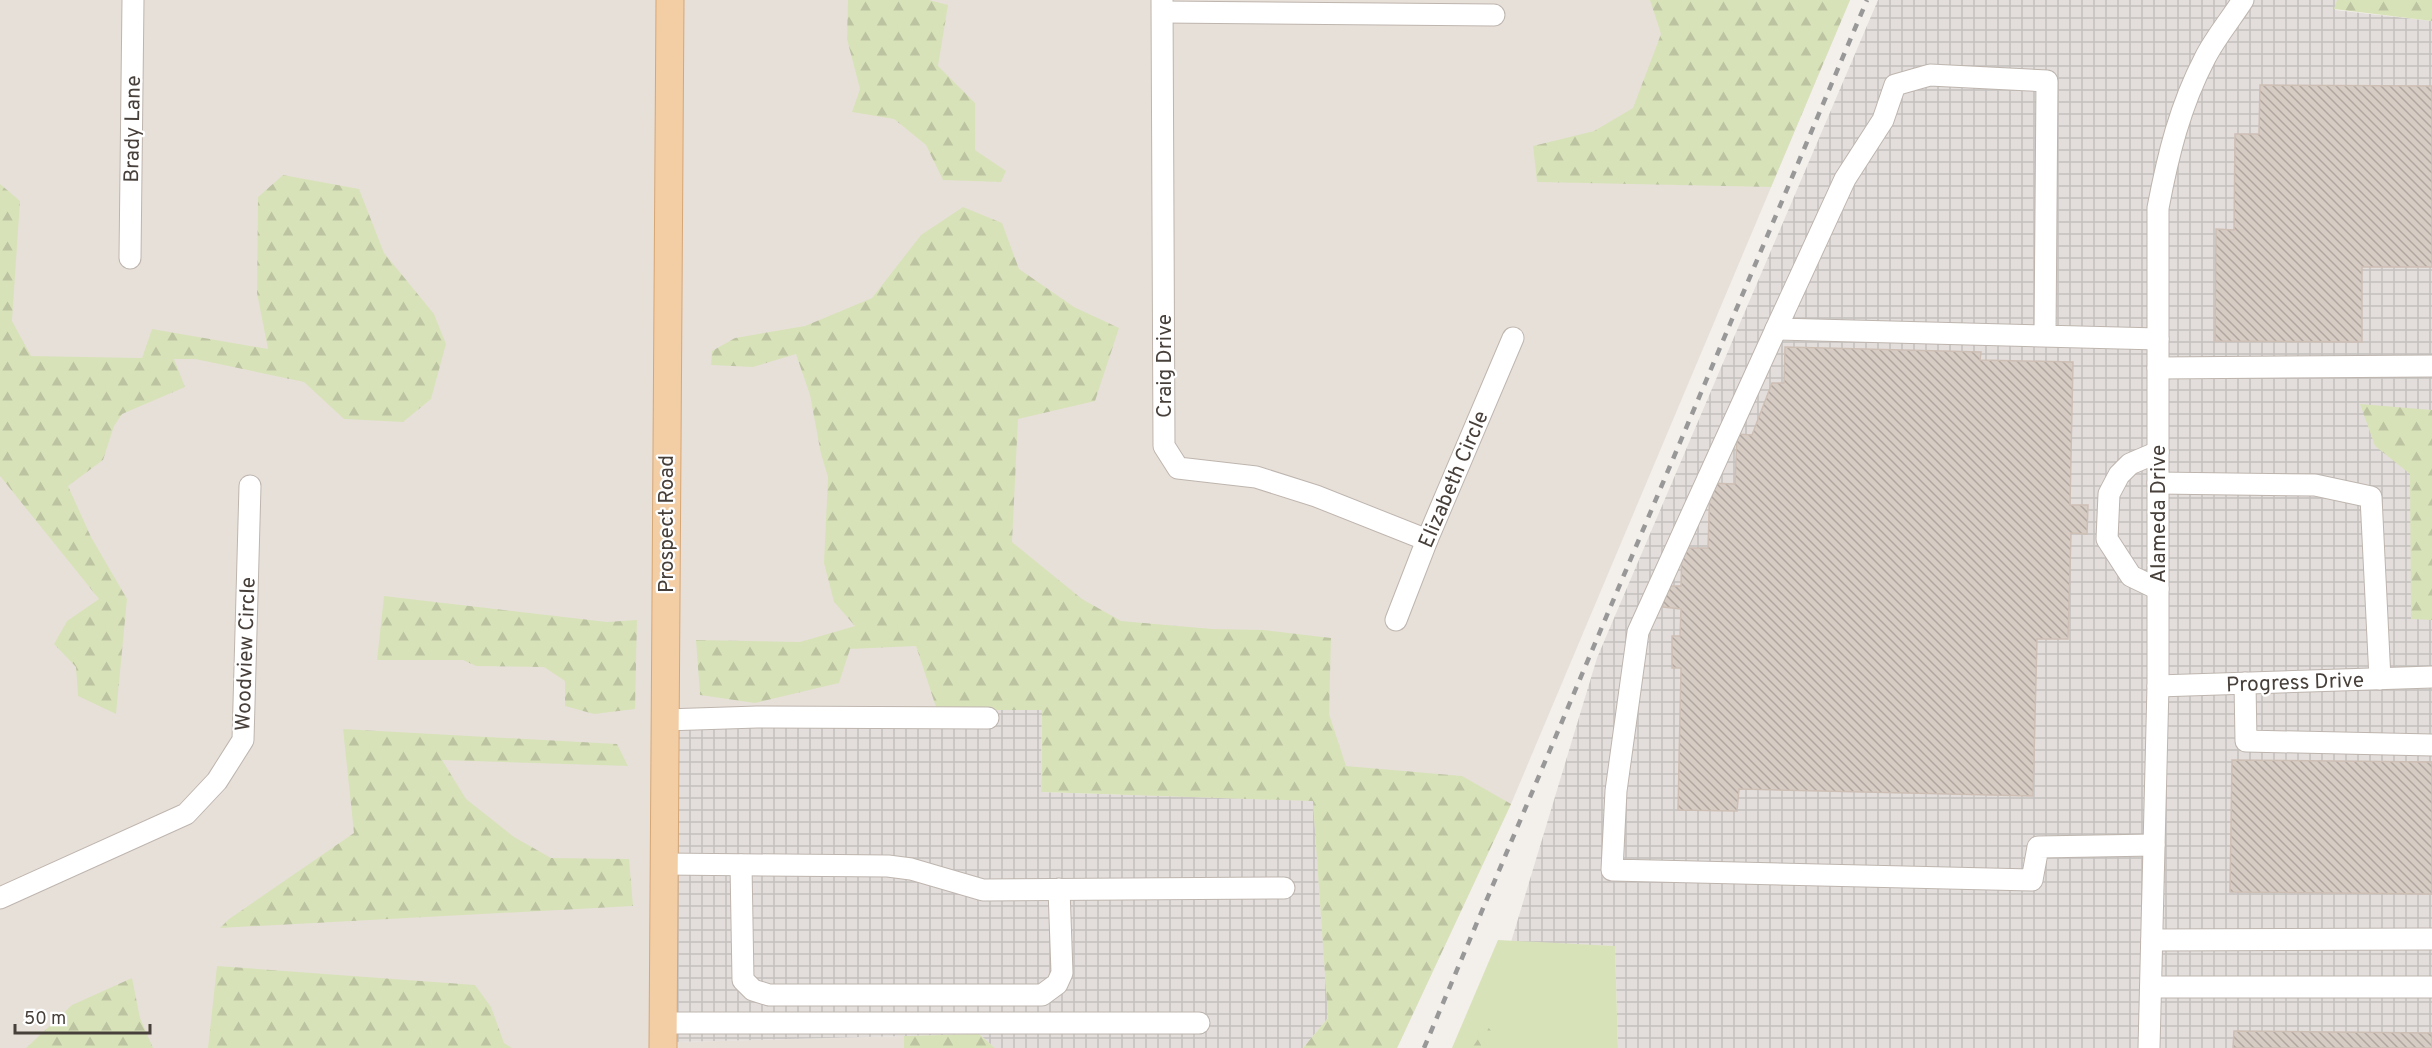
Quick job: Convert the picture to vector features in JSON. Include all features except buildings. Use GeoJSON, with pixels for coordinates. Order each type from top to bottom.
{"type":"FeatureCollection","features":[{"type":"Feature","properties":{"kind":"main road","name":"Prospect Road"},"geometry":{"type":"LineString","coordinates":[[663,1036],[670,0]]}},
{"type":"Feature","properties":{"kind":"street","name":"Brady Lane"},"geometry":{"type":"LineString","coordinates":[[130,258],[133,0]]}},
{"type":"Feature","properties":{"kind":"street","name":"Alameda Drive"},"geometry":{"type":"LineString","coordinates":[[2149,1048],[2158,686],[2158,208],[2168,151],[2182,106],[2206,56],[2243,0]]}},
{"type":"Feature","properties":{"kind":"street"},"geometry":{"type":"LineString","coordinates":[[1162,6],[1494,15]]}},
{"type":"Feature","properties":{"kind":"street","name":"Craig Drive"},"geometry":{"type":"LineString","coordinates":[[1162,6],[1164,446],[1178,468],[1256,477],[1316,496],[1427,540]]}},
{"type":"Feature","properties":{"kind":"street"},"geometry":{"type":"LineString","coordinates":[[2045,336],[2047,81],[1930,75],[1895,85],[1883,120],[1845,179],[1638,632],[1616,791],[1612,870],[2032,880],[2038,846],[2154,845]]}},
{"type":"Feature","properties":{"kind":"street"},"geometry":{"type":"LineString","coordinates":[[1776,329],[2158,339]]}},
{"type":"Feature","properties":{"kind":"street","name":"Elizabeth Circle"},"geometry":{"type":"LineString","coordinates":[[1396,620],[1427,540],[1513,338]]}},
{"type":"Feature","properties":{"kind":"street"},"geometry":{"type":"LineString","coordinates":[[2158,368],[2432,366]]}},
{"type":"Feature","properties":{"kind":"street"},"geometry":{"type":"LineString","coordinates":[[2158,452],[2130,464],[2119,475],[2109,494],[2107,539],[2131,576],[2158,589]]}},
{"type":"Feature","properties":{"kind":"street"},"geometry":{"type":"LineString","coordinates":[[2158,483],[2315,485],[2371,496],[2380,679]]}},
{"type":"Feature","properties":{"kind":"street","name":"Woodview Circle"},"geometry":{"type":"LineString","coordinates":[[0,898],[186,814],[217,781],[243,740],[250,486]]}},
{"type":"Feature","properties":{"kind":"street","name":"Progress Drive"},"geometry":{"type":"LineString","coordinates":[[2158,686],[2432,678]]}},
{"type":"Feature","properties":{"kind":"street"},"geometry":{"type":"LineString","coordinates":[[2245,683],[2246,741],[2432,745]]}},
{"type":"Feature","properties":{"kind":"street"},"geometry":{"type":"LineString","coordinates":[[665,720],[757,717],[988,718]]}},
{"type":"Feature","properties":{"kind":"street"},"geometry":{"type":"LineString","coordinates":[[664,864],[888,866],[911,869],[983,890],[1284,888]]}},
{"type":"Feature","properties":{"kind":"street"},"geometry":{"type":"LineString","coordinates":[[741,865],[743,980],[753,990],[769,995],[1042,995],[1057,984],[1062,974],[1059,889]]}},
{"type":"Feature","properties":{"kind":"street"},"geometry":{"type":"LineString","coordinates":[[2152,940],[2432,939]]}},
{"type":"Feature","properties":{"kind":"street"},"geometry":{"type":"LineString","coordinates":[[2151,987],[2432,987]]}},
{"type":"Feature","properties":{"kind":"street"},"geometry":{"type":"LineString","coordinates":[[663,1036],[927,1021],[1199,1023]]}},
{"type":"Feature","properties":{"kind":"shaded area"},"geometry":{"type":"Polygon","coordinates":[[[0,0],[656,0],[654,369],[663,1048],[0,1048],[0,0]]]}},
{"type":"Feature","properties":{"kind":"shaded area"},"geometry":{"type":"Polygon","coordinates":[[[680,0],[1850,0],[1511,804],[1397,1048],[1303,1048],[1328,1018],[1041,710],[678,710],[680,0]]]}},
{"type":"Feature","properties":{"kind":"shaded area"},"geometry":{"type":"Polygon","coordinates":[[[1878,0],[2337,0],[2335,10],[2432,21],[2432,1048],[1618,1048],[1615,946],[1511,942],[1597,658],[1878,0]]]}},
{"type":"Feature","properties":{"kind":"shaded area"},"geometry":{"type":"Polygon","coordinates":[[[678,710],[1042,710],[1041,792],[1313,801],[1328,1018],[1303,1048],[995,1048],[979,1034],[675,1042],[678,710]]]}},
{"type":"Feature","properties":{"kind":"shaded area"},"geometry":{"type":"Polygon","coordinates":[[[979,1034],[995,1048],[675,1048],[675,1042],[979,1034]]]}},
{"type":"Feature","properties":{"kind":"green space"},"geometry":{"type":"Polygon","coordinates":[[[848,0],[929,0],[948,5],[938,66],[975,103],[975,150],[1006,171],[1001,182],[943,180],[926,145],[894,119],[852,112],[860,89],[847,39],[848,0]]]}},
{"type":"Feature","properties":{"kind":"green space"},"geometry":{"type":"Polygon","coordinates":[[[1650,0],[1850,0],[1771,187],[1537,182],[1533,146],[1594,131],[1633,108],[1661,34],[1650,0]]]}},
{"type":"Feature","properties":{"kind":"green space"},"geometry":{"type":"Polygon","coordinates":[[[2337,0],[2432,0],[2432,21],[2334,9],[2337,0]]]}},
{"type":"Feature","properties":{"kind":"green space"},"geometry":{"type":"Polygon","coordinates":[[[283,175],[359,189],[384,253],[434,314],[446,344],[431,399],[403,422],[344,419],[304,382],[195,359],[174,359],[185,387],[122,414],[114,426],[103,460],[68,486],[91,537],[127,599],[116,714],[78,696],[76,667],[54,644],[67,621],[99,599],[0,476],[0,184],[20,201],[12,321],[31,356],[142,358],[152,329],[268,349],[257,293],[258,197],[283,175]]]}},
{"type":"Feature","properties":{"kind":"green space"},"geometry":{"type":"Polygon","coordinates":[[[963,207],[1002,223],[1019,269],[1074,307],[1119,328],[1095,401],[1018,419],[1012,542],[1082,599],[1121,621],[1212,629],[1264,630],[1331,638],[1329,714],[1346,766],[1462,776],[1511,804],[1397,1048],[1303,1048],[1328,1018],[1313,801],[1041,792],[1042,710],[937,710],[916,646],[850,649],[839,683],[755,703],[700,695],[696,640],[800,642],[855,626],[834,602],[824,563],[828,477],[821,454],[810,395],[796,354],[753,367],[711,365],[712,351],[735,338],[805,326],[872,298],[921,235],[963,207]]]}},
{"type":"Feature","properties":{"kind":"green space"},"geometry":{"type":"Polygon","coordinates":[[[2360,404],[2432,410],[2432,620],[2411,619],[2410,474],[2375,446],[2360,404]]]}},
{"type":"Feature","properties":{"kind":"green space"},"geometry":{"type":"Polygon","coordinates":[[[384,596],[607,622],[637,620],[635,709],[594,714],[565,706],[565,681],[544,667],[476,666],[463,660],[377,660],[384,596]]]}},
{"type":"Feature","properties":{"kind":"green space"},"geometry":{"type":"Polygon","coordinates":[[[343,729],[617,744],[628,766],[442,760],[466,799],[514,837],[551,858],[629,859],[633,906],[220,928],[229,919],[354,833],[343,729]]]}},
{"type":"Feature","properties":{"kind":"green space"},"geometry":{"type":"Polygon","coordinates":[[[1498,940],[1615,946],[1618,1048],[1452,1048],[1498,940]]]}},
{"type":"Feature","properties":{"kind":"green space"},"geometry":{"type":"Polygon","coordinates":[[[217,966],[475,985],[491,1007],[504,1043],[512,1048],[208,1048],[217,966]]]}},
{"type":"Feature","properties":{"kind":"green space"},"geometry":{"type":"Polygon","coordinates":[[[132,978],[140,1018],[153,1048],[26,1048],[72,1005],[132,978]]]}},
{"type":"Feature","properties":{"kind":"green space"},"geometry":{"type":"Polygon","coordinates":[[[1487,1026],[1506,1048],[1472,1048],[1487,1026]]]}},
{"type":"Feature","properties":{"kind":"green space"},"geometry":{"type":"Polygon","coordinates":[[[979,1034],[995,1048],[904,1048],[904,1036],[979,1034]]]}},
{"type":"Feature","properties":{"kind":"railway"},"geometry":{"type":"LineString","coordinates":[[1424,1048],[1867,0]]}}]}
